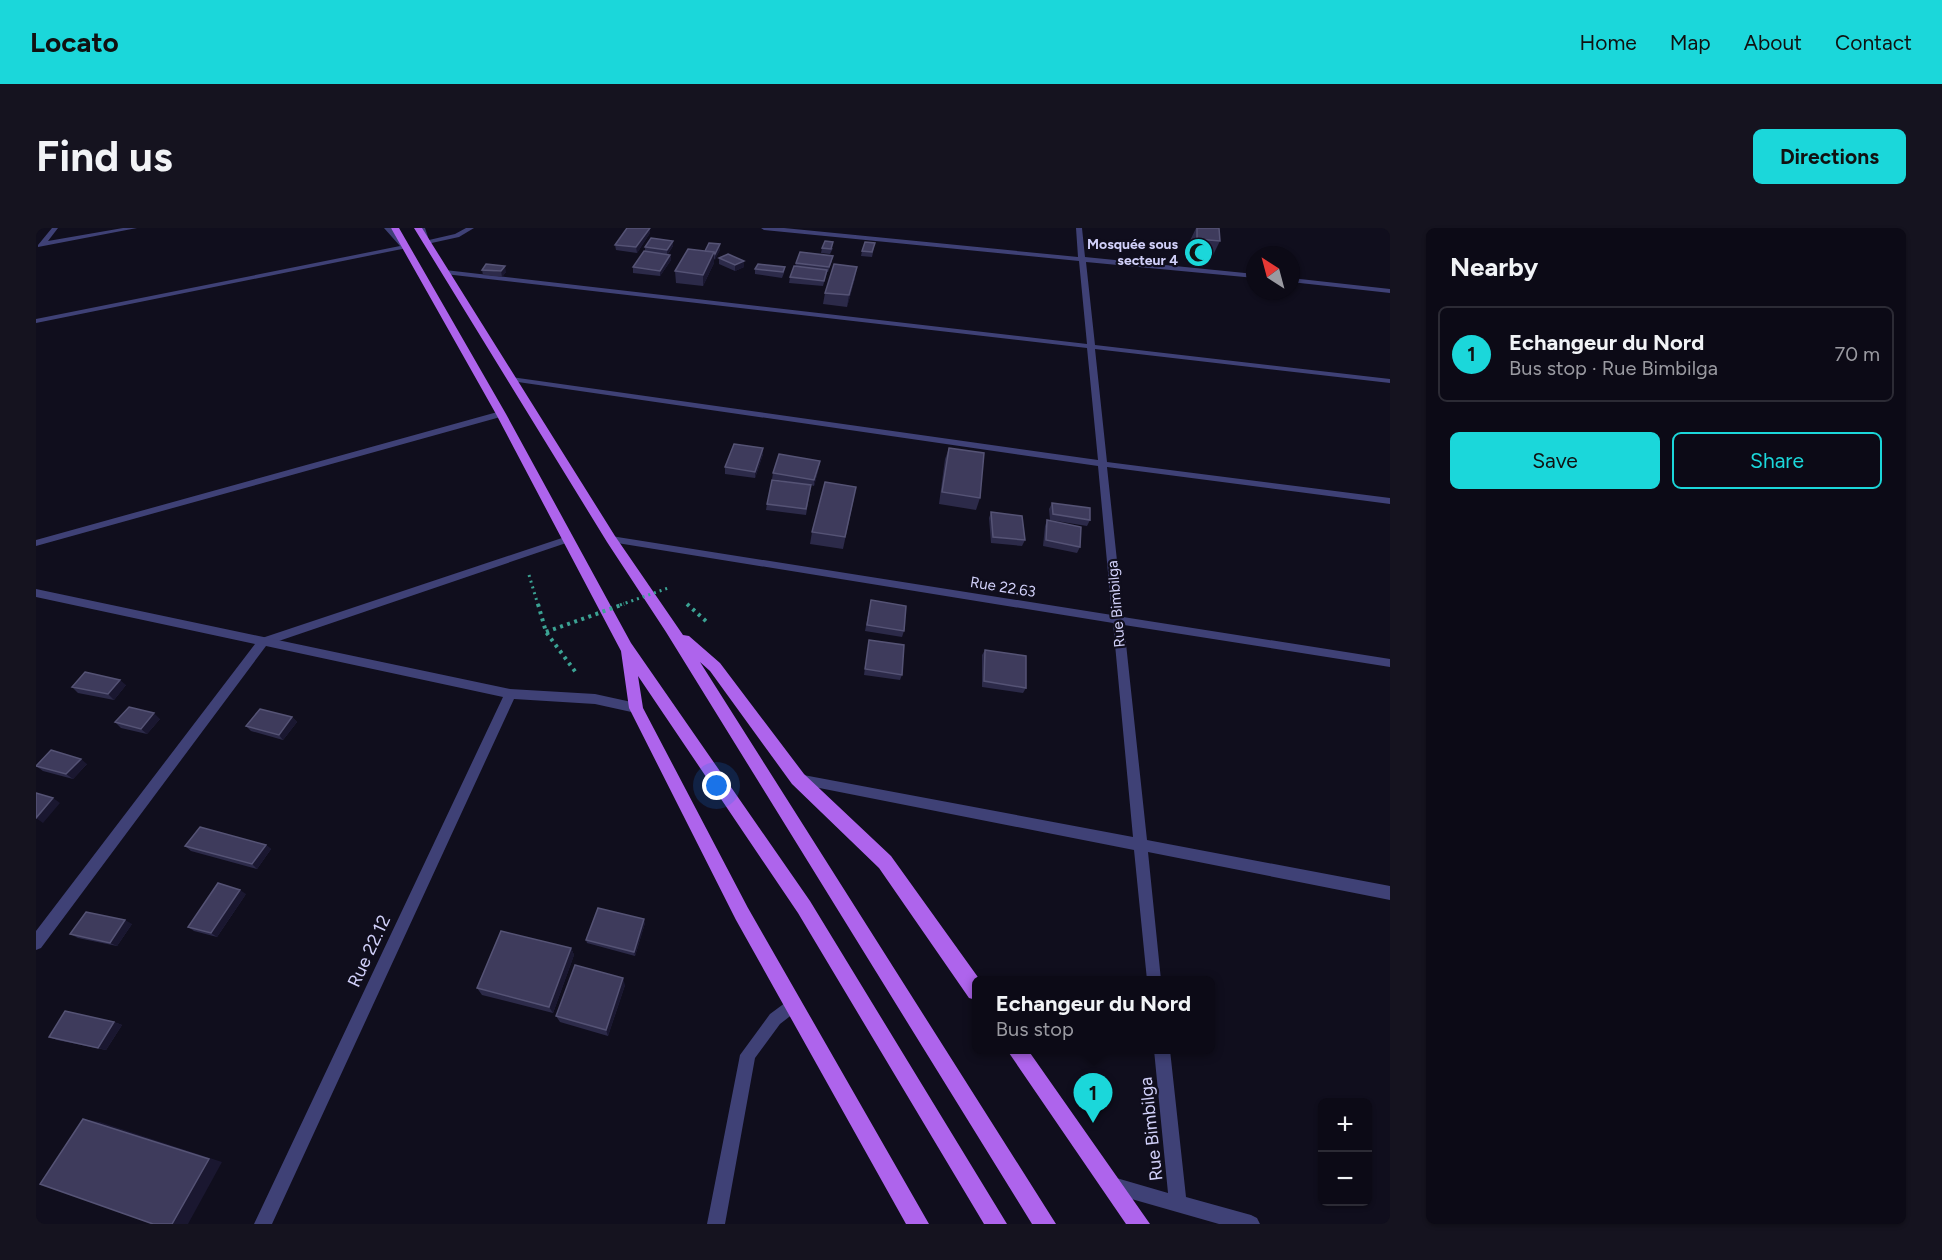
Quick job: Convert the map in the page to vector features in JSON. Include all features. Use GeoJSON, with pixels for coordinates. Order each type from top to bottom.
{"type":"FeatureCollection","features":[{"type":"Feature","properties":{"kind":"main road"},"geometry":{"type":"LineString","coordinates":[[394,228],[501,414],[626,647],[804,907],[996,1224]]}},
{"type":"Feature","properties":{"kind":"main road"},"geometry":{"type":"LineString","coordinates":[[418,228],[611,539],[671,628],[1045,1224]]}},
{"type":"Feature","properties":{"kind":"main road"},"geometry":{"type":"LineString","coordinates":[[671,628],[715,666],[798,779],[885,862],[972,985]]}},
{"type":"Feature","properties":{"kind":"main road"},"geometry":{"type":"LineString","coordinates":[[626,647],[636,708],[742,914],[918,1224]]}},
{"type":"Feature","properties":{"kind":"main road"},"geometry":{"type":"LineString","coordinates":[[1020,1054],[1139,1224]]}},
{"type":"Feature","properties":{"kind":"street"},"geometry":{"type":"LineString","coordinates":[[39,246],[55,228]]}},
{"type":"Feature","properties":{"kind":"street"},"geometry":{"type":"LineString","coordinates":[[39,246],[134,228]]}},
{"type":"Feature","properties":{"kind":"street"},"geometry":{"type":"LineString","coordinates":[[387,228],[405,247]]}},
{"type":"Feature","properties":{"kind":"street"},"geometry":{"type":"LineString","coordinates":[[422,228],[427,243],[457,236],[471,228]]}},
{"type":"Feature","properties":{"kind":"street"},"geometry":{"type":"LineString","coordinates":[[764,228],[1081,257],[1246,275]]}},
{"type":"Feature","properties":{"kind":"street","name":"Rue Bimbilga"},"geometry":{"type":"LineString","coordinates":[[1079,228],[1153,976]]}},
{"type":"Feature","properties":{"kind":"street"},"geometry":{"type":"LineString","coordinates":[[36,321],[405,247]]}},
{"type":"Feature","properties":{"kind":"street"},"geometry":{"type":"LineString","coordinates":[[445,272],[1390,381]]}},
{"type":"Feature","properties":{"kind":"street"},"geometry":{"type":"LineString","coordinates":[[1300,281],[1390,291]]}},
{"type":"Feature","properties":{"kind":"street"},"geometry":{"type":"LineString","coordinates":[[511,379],[1103,464],[1390,501]]}},
{"type":"Feature","properties":{"kind":"street"},"geometry":{"type":"LineString","coordinates":[[36,543],[501,414]]}},
{"type":"Feature","properties":{"kind":"street"},"geometry":{"type":"LineString","coordinates":[[36,943],[263,642],[568,539]]}},
{"type":"Feature","properties":{"kind":"street","name":"Rue 22.63"},"geometry":{"type":"LineString","coordinates":[[611,539],[1390,663]]}},
{"type":"Feature","properties":{"kind":"street"},"geometry":{"type":"LineString","coordinates":[[36,593],[510,694],[596,699],[636,708]]}},
{"type":"Feature","properties":{"kind":"street","name":"Rue 22.12"},"geometry":{"type":"LineString","coordinates":[[263,1224],[510,694]]}},
{"type":"Feature","properties":{"kind":"street"},"geometry":{"type":"LineString","coordinates":[[798,779],[1390,893]]}},
{"type":"Feature","properties":{"kind":"street"},"geometry":{"type":"LineString","coordinates":[[716,1224],[748,1055],[775,1019],[793,1005]]}},
{"type":"Feature","properties":{"kind":"street","name":"Rue Bimbilga"},"geometry":{"type":"LineString","coordinates":[[1162,1054],[1178,1204]]}},
{"type":"Feature","properties":{"kind":"street"},"geometry":{"type":"LineString","coordinates":[[1113,1186],[1251,1224]]}},
{"type":"Feature","properties":{"kind":"path"},"geometry":{"type":"LineString","coordinates":[[521,554],[536,594],[546,632],[596,699]]}},
{"type":"Feature","properties":{"kind":"path"},"geometry":{"type":"LineString","coordinates":[[546,632],[668,588],[677,595]]}},
{"type":"Feature","properties":{"kind":"path"},"geometry":{"type":"LineString","coordinates":[[686,602],[710,626]]}},
{"type":"Feature","properties":{"kind":"building"},"geometry":{"type":"Polygon","coordinates":[[[627,228],[650,228],[636,247],[615,245],[627,228]]]}},
{"type":"Feature","properties":{"kind":"building"},"geometry":{"type":"Polygon","coordinates":[[[1197,228],[1219,228],[1220,241],[1197,239],[1197,228]]]}},
{"type":"Feature","properties":{"kind":"building"},"geometry":{"type":"Polygon","coordinates":[[[651,238],[673,241],[667,250],[645,247],[651,238]]]}},
{"type":"Feature","properties":{"kind":"building"},"geometry":{"type":"Polygon","coordinates":[[[825,241],[833,242],[831,249],[822,248],[825,241]]]}},
{"type":"Feature","properties":{"kind":"building"},"geometry":{"type":"Polygon","coordinates":[[[865,242],[875,243],[872,252],[862,251],[865,242]]]}},
{"type":"Feature","properties":{"kind":"building"},"geometry":{"type":"Polygon","coordinates":[[[709,243],[720,244],[715,254],[705,251],[709,243]]]}},
{"type":"Feature","properties":{"kind":"building"},"geometry":{"type":"Polygon","coordinates":[[[688,249],[714,252],[703,275],[675,271],[688,249]]]}},
{"type":"Feature","properties":{"kind":"building"},"geometry":{"type":"Polygon","coordinates":[[[644,251],[670,255],[660,271],[633,267],[644,251]]]}},
{"type":"Feature","properties":{"kind":"building"},"geometry":{"type":"Polygon","coordinates":[[[800,252],[833,256],[829,267],[796,263],[800,252]]]}},
{"type":"Feature","properties":{"kind":"building"},"geometry":{"type":"Polygon","coordinates":[[[728,254],[744,261],[735,265],[719,258],[728,254]]]}},
{"type":"Feature","properties":{"kind":"building"},"geometry":{"type":"Polygon","coordinates":[[[486,264],[505,266],[501,271],[482,270],[486,264]]]}},
{"type":"Feature","properties":{"kind":"building"},"geometry":{"type":"Polygon","coordinates":[[[758,264],[785,267],[783,272],[755,269],[758,264]]]}},
{"type":"Feature","properties":{"kind":"building"},"geometry":{"type":"Polygon","coordinates":[[[834,264],[857,267],[849,295],[825,293],[834,264]]]}},
{"type":"Feature","properties":{"kind":"building"},"geometry":{"type":"Polygon","coordinates":[[[794,266],[827,270],[824,281],[790,277],[794,266]]]}},
{"type":"Feature","properties":{"kind":"building"},"geometry":{"type":"Polygon","coordinates":[[[734,444],[763,448],[755,472],[725,467],[734,444]]]}},
{"type":"Feature","properties":{"kind":"building"},"geometry":{"type":"Polygon","coordinates":[[[949,448],[984,453],[980,498],[942,492],[949,448]]]}},
{"type":"Feature","properties":{"kind":"building"},"geometry":{"type":"Polygon","coordinates":[[[779,454],[820,461],[814,480],[773,473],[779,454]]]}},
{"type":"Feature","properties":{"kind":"building"},"geometry":{"type":"Polygon","coordinates":[[[772,480],[811,485],[806,509],[767,504],[772,480]]]}},
{"type":"Feature","properties":{"kind":"building"},"geometry":{"type":"Polygon","coordinates":[[[825,482],[856,487],[845,537],[812,532],[825,482]]]}},
{"type":"Feature","properties":{"kind":"building"},"geometry":{"type":"Polygon","coordinates":[[[1052,503],[1090,508],[1090,520],[1053,514],[1052,503]]]}},
{"type":"Feature","properties":{"kind":"building"},"geometry":{"type":"Polygon","coordinates":[[[991,512],[1022,516],[1025,540],[993,537],[991,512]]]}},
{"type":"Feature","properties":{"kind":"building"},"geometry":{"type":"Polygon","coordinates":[[[1047,520],[1081,527],[1080,547],[1046,540],[1047,520]]]}},
{"type":"Feature","properties":{"kind":"building"},"geometry":{"type":"Polygon","coordinates":[[[871,600],[906,606],[904,631],[867,625],[871,600]]]}},
{"type":"Feature","properties":{"kind":"building"},"geometry":{"type":"Polygon","coordinates":[[[869,640],[904,645],[902,675],[865,669],[869,640]]]}},
{"type":"Feature","properties":{"kind":"building"},"geometry":{"type":"Polygon","coordinates":[[[985,650],[1026,656],[1026,688],[984,681],[985,650]]]}},
{"type":"Feature","properties":{"kind":"building"},"geometry":{"type":"Polygon","coordinates":[[[85,672],[120,680],[108,694],[72,687],[85,672]]]}},
{"type":"Feature","properties":{"kind":"building"},"geometry":{"type":"Polygon","coordinates":[[[129,707],[154,713],[141,729],[115,722],[129,707]]]}},
{"type":"Feature","properties":{"kind":"building"},"geometry":{"type":"Polygon","coordinates":[[[260,709],[292,717],[279,735],[246,726],[260,709]]]}},
{"type":"Feature","properties":{"kind":"building"},"geometry":{"type":"Polygon","coordinates":[[[51,750],[81,759],[66,774],[36,766],[51,750]]]}},
{"type":"Feature","properties":{"kind":"building"},"geometry":{"type":"Polygon","coordinates":[[[36,793],[53,798],[36,818],[36,793]]]}},
{"type":"Feature","properties":{"kind":"building"},"geometry":{"type":"Polygon","coordinates":[[[200,827],[266,845],[252,864],[185,846],[200,827]]]}},
{"type":"Feature","properties":{"kind":"building"},"geometry":{"type":"Polygon","coordinates":[[[218,883],[240,890],[211,933],[188,927],[218,883]]]}},
{"type":"Feature","properties":{"kind":"building"},"geometry":{"type":"Polygon","coordinates":[[[598,908],[644,919],[634,952],[586,940],[598,908]]]}},
{"type":"Feature","properties":{"kind":"building"},"geometry":{"type":"Polygon","coordinates":[[[86,912],[125,920],[110,943],[70,934],[86,912]]]}},
{"type":"Feature","properties":{"kind":"building"},"geometry":{"type":"Polygon","coordinates":[[[501,931],[571,948],[549,1007],[477,988],[501,931]]]}},
{"type":"Feature","properties":{"kind":"building"},"geometry":{"type":"Polygon","coordinates":[[[575,965],[623,978],[606,1030],[556,1016],[575,965]]]}},
{"type":"Feature","properties":{"kind":"building"},"geometry":{"type":"Polygon","coordinates":[[[65,1011],[114,1022],[98,1048],[49,1037],[65,1011]]]}},
{"type":"Feature","properties":{"kind":"building"},"geometry":{"type":"Polygon","coordinates":[[[83,1119],[209,1159],[172,1224],[153,1224],[40,1184],[83,1119]]]}},
{"type":"Feature","properties":{"kind":"place","name":"Mosquée sous secteur 4"},"geometry":{"type":"Point","coordinates":[1199,252]}},
{"type":"Feature","properties":{"kind":"place","name":"Echangeur du Nord"},"geometry":{"type":"Point","coordinates":[1093,1123]}}]}
